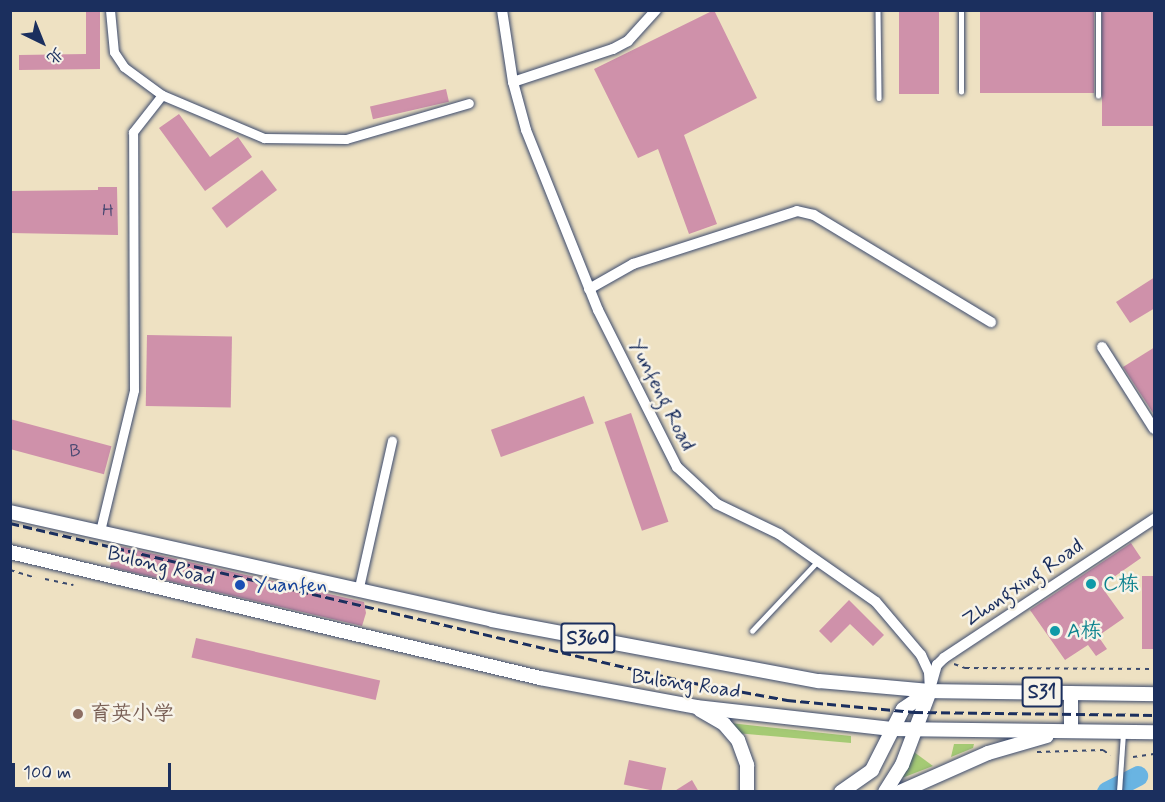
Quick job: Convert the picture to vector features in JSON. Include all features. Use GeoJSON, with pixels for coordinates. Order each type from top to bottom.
{"type":"FeatureCollection","features":[{"type":"Feature","properties":{"kind":"main road","name":"Bulong Road"},"geometry":{"type":"LineString","coordinates":[[10,513],[359,587],[492,620],[819,681],[930,691],[1155,694]]}},
{"type":"Feature","properties":{"kind":"main road","name":"Bulong Road"},"geometry":{"type":"LineString","coordinates":[[10,552],[540,678],[696,707],[892,729],[1155,732]]}},
{"type":"Feature","properties":{"kind":"main road"},"geometry":{"type":"LineString","coordinates":[[841,792],[876,766],[892,729],[909,703],[930,691]]}},
{"type":"Feature","properties":{"kind":"main road"},"geometry":{"type":"LineString","coordinates":[[885,792],[902,765],[930,691]]}},
{"type":"Feature","properties":{"kind":"main road"},"geometry":{"type":"LineString","coordinates":[[900,792],[988,753],[1071,731],[1071,693]]}},
{"type":"Feature","properties":{"kind":"main road"},"geometry":{"type":"LineString","coordinates":[[696,707],[724,724],[738,740],[747,765],[747,792]]}},
{"type":"Feature","properties":{"kind":"street"},"geometry":{"type":"LineString","coordinates":[[110,10],[112,42],[118,59],[162,95],[279,141],[364,135],[469,103]]}},
{"type":"Feature","properties":{"kind":"street","name":"Yunfeng Road"},"geometry":{"type":"LineString","coordinates":[[502,10],[513,82],[526,130],[589,289],[677,467],[717,504],[779,534],[819,560],[890,615],[927,664],[930,691]]}},
{"type":"Feature","properties":{"kind":"street"},"geometry":{"type":"LineString","coordinates":[[513,82],[613,49],[628,41],[656,10]]}},
{"type":"Feature","properties":{"kind":"street"},"geometry":{"type":"LineString","coordinates":[[100,531],[134,390],[133,132],[162,95]]}},
{"type":"Feature","properties":{"kind":"street"},"geometry":{"type":"LineString","coordinates":[[589,289],[633,264],[797,211],[814,215],[991,322]]}},
{"type":"Feature","properties":{"kind":"street"},"geometry":{"type":"LineString","coordinates":[[1101,347],[1155,429]]}},
{"type":"Feature","properties":{"kind":"street"},"geometry":{"type":"LineString","coordinates":[[359,587],[392,441]]}},
{"type":"Feature","properties":{"kind":"street","name":"Zhongxing Road"},"geometry":{"type":"LineString","coordinates":[[930,691],[937,665],[944,658],[1155,519]]}},
{"type":"Feature","properties":{"kind":"lane"},"geometry":{"type":"LineString","coordinates":[[878,10],[879,98]]}},
{"type":"Feature","properties":{"kind":"lane"},"geometry":{"type":"LineString","coordinates":[[961,10],[961,92]]}},
{"type":"Feature","properties":{"kind":"lane"},"geometry":{"type":"LineString","coordinates":[[1098,10],[1098,96]]}},
{"type":"Feature","properties":{"kind":"lane"},"geometry":{"type":"LineString","coordinates":[[752,631],[819,560]]}},
{"type":"Feature","properties":{"kind":"lane"},"geometry":{"type":"LineString","coordinates":[[1119,792],[1123,765],[1123,731]]}},
{"type":"Feature","properties":{"kind":"path"},"geometry":{"type":"LineString","coordinates":[[10,570],[36,578]]}},
{"type":"Feature","properties":{"kind":"path"},"geometry":{"type":"LineString","coordinates":[[45,579],[73,585]]}},
{"type":"Feature","properties":{"kind":"path"},"geometry":{"type":"LineString","coordinates":[[955,664],[977,668],[1155,669]]}},
{"type":"Feature","properties":{"kind":"path"},"geometry":{"type":"LineString","coordinates":[[1034,752],[1103,750],[1110,755]]}},
{"type":"Feature","properties":{"kind":"path"},"geometry":{"type":"LineString","coordinates":[[1133,757],[1155,754]]}},
{"type":"Feature","properties":{"kind":"green space"},"geometry":{"type":"Polygon","coordinates":[[[730,723],[851,736],[851,743],[736,733],[730,723]]]}},
{"type":"Feature","properties":{"kind":"green space"},"geometry":{"type":"Polygon","coordinates":[[[954,744],[974,744],[973,748],[951,757],[954,744]]]}},
{"type":"Feature","properties":{"kind":"green space"},"geometry":{"type":"Polygon","coordinates":[[[914,752],[933,766],[902,778],[914,752]]]}},
{"type":"Feature","properties":{"kind":"building"},"geometry":{"type":"Polygon","coordinates":[[[86,10],[100,10],[100,69],[19,70],[19,55],[86,54],[86,10]]]}},
{"type":"Feature","properties":{"kind":"building"},"geometry":{"type":"Polygon","coordinates":[[[714,10],[757,98],[684,135],[717,224],[689,234],[658,149],[638,158],[594,69],[714,10]]]}},
{"type":"Feature","properties":{"kind":"building"},"geometry":{"type":"Polygon","coordinates":[[[899,10],[939,10],[939,94],[899,94],[899,10]]]}},
{"type":"Feature","properties":{"kind":"building"},"geometry":{"type":"Polygon","coordinates":[[[980,10],[1094,10],[1094,93],[980,93],[980,10]]]}},
{"type":"Feature","properties":{"kind":"building"},"geometry":{"type":"Polygon","coordinates":[[[1102,10],[1154,10],[1154,126],[1102,126],[1102,10]]]}},
{"type":"Feature","properties":{"kind":"building"},"geometry":{"type":"Polygon","coordinates":[[[446,89],[449,102],[373,119],[370,107],[446,89]]]}},
{"type":"Feature","properties":{"kind":"building"},"geometry":{"type":"Polygon","coordinates":[[[179,114],[210,157],[238,137],[252,157],[205,191],[159,128],[179,114]]]}},
{"type":"Feature","properties":{"kind":"building"},"geometry":{"type":"Polygon","coordinates":[[[262,170],[277,190],[227,228],[212,208],[262,170]]]}},
{"type":"Feature","properties":{"kind":"building"},"geometry":{"type":"Polygon","coordinates":[[[98,187],[117,187],[118,235],[10,233],[10,191],[98,190],[98,187]]]}},
{"type":"Feature","properties":{"kind":"building"},"geometry":{"type":"Polygon","coordinates":[[[1155,277],[1155,308],[1130,323],[1116,302],[1155,277]]]}},
{"type":"Feature","properties":{"kind":"building"},"geometry":{"type":"Polygon","coordinates":[[[147,335],[232,336],[231,407],[146,406],[147,335]]]}},
{"type":"Feature","properties":{"kind":"building"},"geometry":{"type":"Polygon","coordinates":[[[1155,347],[1155,416],[1123,367],[1155,347]]]}},
{"type":"Feature","properties":{"kind":"building"},"geometry":{"type":"Polygon","coordinates":[[[584,396],[594,423],[501,457],[491,430],[584,396]]]}},
{"type":"Feature","properties":{"kind":"building"},"geometry":{"type":"Polygon","coordinates":[[[631,413],[668,522],[642,531],[605,422],[631,413]]]}},
{"type":"Feature","properties":{"kind":"building"},"geometry":{"type":"Polygon","coordinates":[[[10,419],[111,446],[104,474],[10,449],[10,419]]]}},
{"type":"Feature","properties":{"kind":"building"},"geometry":{"type":"Polygon","coordinates":[[[1131,543],[1141,558],[1101,586],[1124,618],[1098,636],[1107,649],[1096,656],[1088,645],[1065,660],[1030,610],[1131,543]]]}},
{"type":"Feature","properties":{"kind":"building"},"geometry":{"type":"Polygon","coordinates":[[[115,545],[364,602],[366,613],[362,626],[110,567],[115,545]]]}},
{"type":"Feature","properties":{"kind":"building"},"geometry":{"type":"Polygon","coordinates":[[[1142,576],[1154,576],[1154,649],[1142,649],[1142,576]]]}},
{"type":"Feature","properties":{"kind":"building"},"geometry":{"type":"Polygon","coordinates":[[[849,600],[884,635],[873,646],[850,624],[831,643],[819,631],[849,600]]]}},
{"type":"Feature","properties":{"kind":"building"},"geometry":{"type":"Polygon","coordinates":[[[196,638],[380,681],[376,700],[192,657],[196,638]]]}},
{"type":"Feature","properties":{"kind":"building"},"geometry":{"type":"Polygon","coordinates":[[[629,760],[666,768],[661,792],[624,784],[629,760]]]}},
{"type":"Feature","properties":{"kind":"building"},"geometry":{"type":"Polygon","coordinates":[[[692,780],[699,792],[673,792],[692,780]]]}},
{"type":"Feature","properties":{"kind":"waterway"},"geometry":{"type":"LineString","coordinates":[[1107,792],[1138,776]]}},
{"type":"Feature","properties":{"kind":"railway"},"geometry":{"type":"LineString","coordinates":[[10,523],[689,682],[787,700],[914,712],[1154,715]]}},
{"type":"Feature","properties":{"kind":"place","name":"C栋"},"geometry":{"type":"Point","coordinates":[1091,584]}},
{"type":"Feature","properties":{"kind":"place","name":"Yuanfen"},"geometry":{"type":"Point","coordinates":[240,585]}},
{"type":"Feature","properties":{"kind":"place","name":"A栋"},"geometry":{"type":"Point","coordinates":[1055,631]}},
{"type":"Feature","properties":{"kind":"place","name":"育英小学"},"geometry":{"type":"Point","coordinates":[78,714]}}]}
